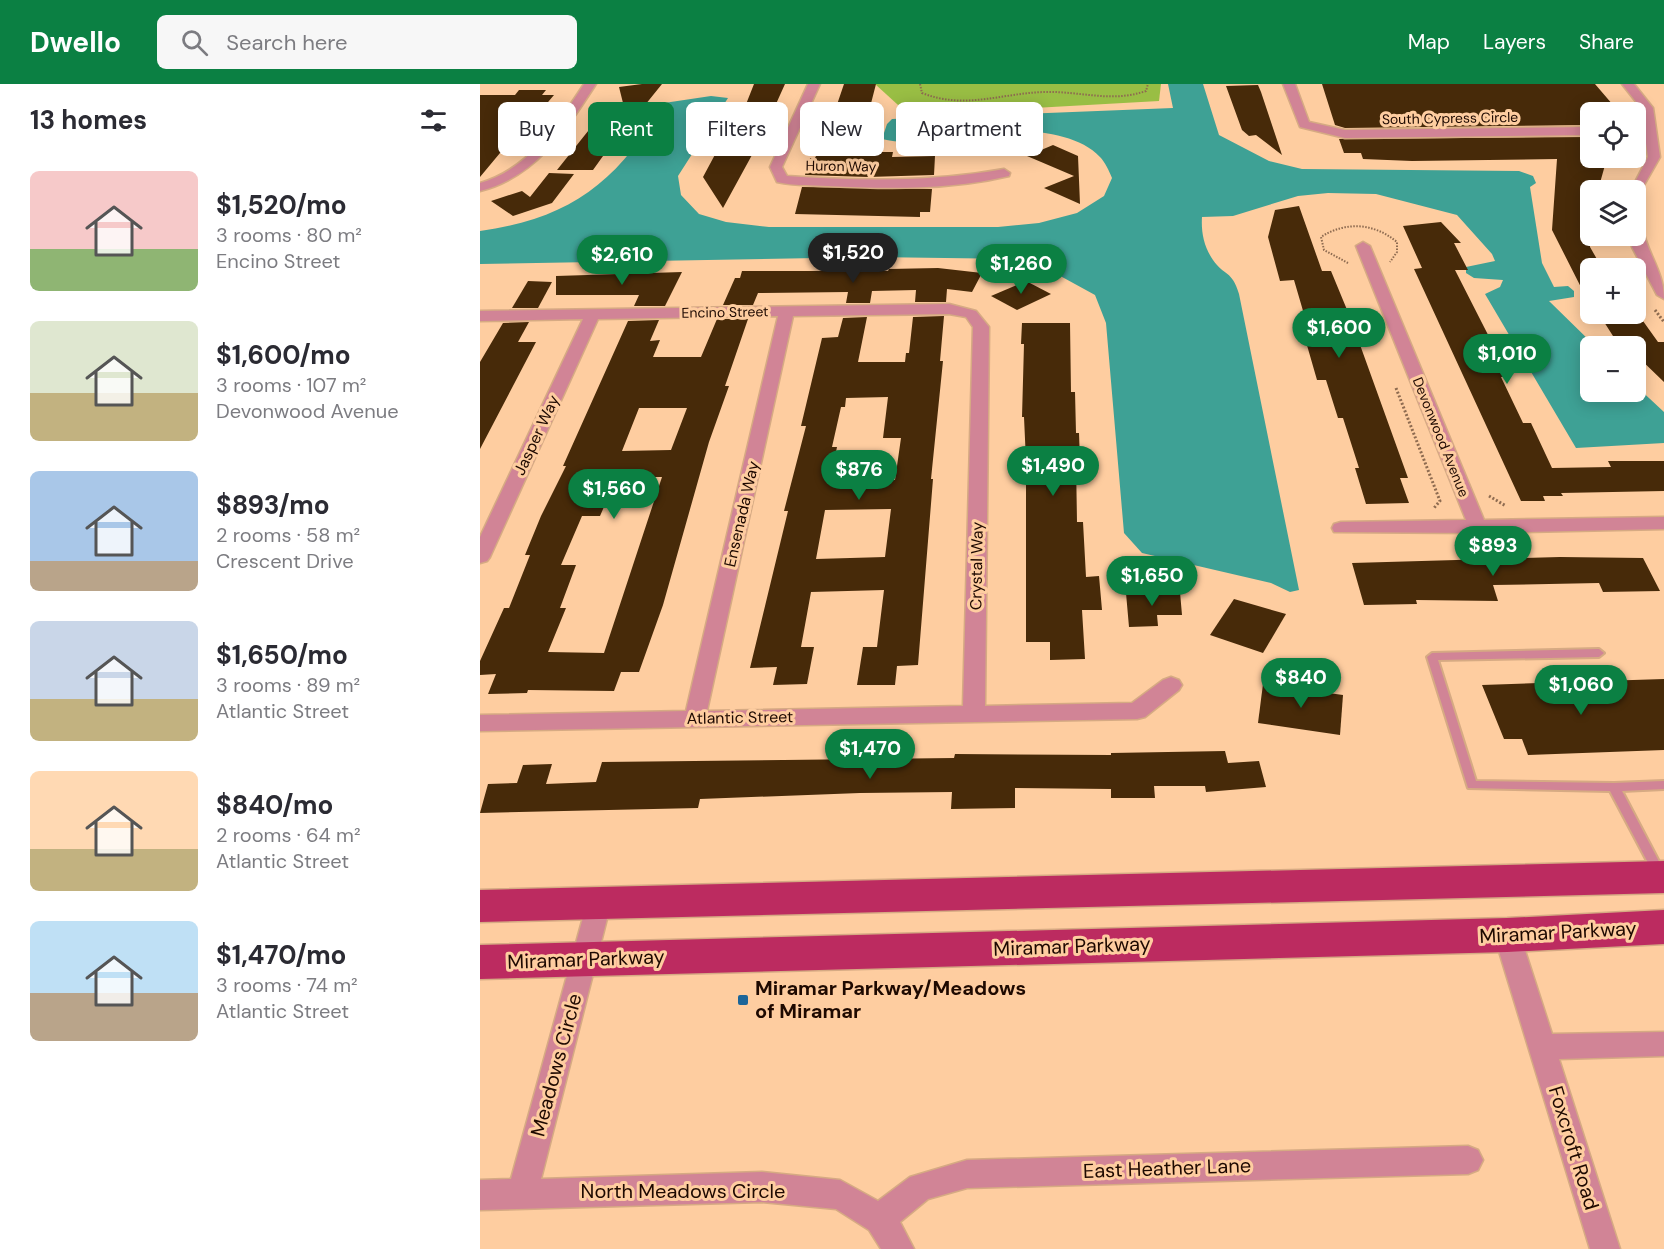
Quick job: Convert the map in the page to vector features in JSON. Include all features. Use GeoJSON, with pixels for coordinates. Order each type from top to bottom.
{"type":"FeatureCollection","features":[{"type":"Feature","properties":{"kind":"main road"},"geometry":{"type":"LineString","coordinates":[[480,906],[1663,879]]}},
{"type":"Feature","properties":{"kind":"main road","name":"Miramar Parkway"},"geometry":{"type":"LineString","coordinates":[[480,962],[1507,935],[1664,927]]}},
{"type":"Feature","properties":{"kind":"street"},"geometry":{"type":"LineString","coordinates":[[487,186],[519,171],[576,107],[590,84]]}},
{"type":"Feature","properties":{"kind":"street","name":"Huron Way"},"geometry":{"type":"LineString","coordinates":[[814,84],[776,167],[782,179],[816,182],[968,181],[1004,173]]}},
{"type":"Feature","properties":{"kind":"street","name":"South Cypress Circle"},"geometry":{"type":"LineString","coordinates":[[1289,84],[1304,124],[1312,128],[1345,134],[1580,130]]}},
{"type":"Feature","properties":{"kind":"street"},"geometry":{"type":"LineString","coordinates":[[1628,84],[1646,105],[1651,119],[1648,130],[1654,157],[1641,180]]}},
{"type":"Feature","properties":{"kind":"street","name":"Devonwood Avenue"},"geometry":{"type":"LineString","coordinates":[[1363,246],[1478,528]]}},
{"type":"Feature","properties":{"kind":"street"},"geometry":{"type":"LineString","coordinates":[[1639,246],[1664,295]]}},
{"type":"Feature","properties":{"kind":"street","name":"Encino Street"},"geometry":{"type":"LineString","coordinates":[[480,316],[949,309],[970,314]]}},
{"type":"Feature","properties":{"kind":"street","name":"Ensenada Way"},"geometry":{"type":"LineString","coordinates":[[695,717],[787,311]]}},
{"type":"Feature","properties":{"kind":"street","name":"Jasper Way"},"geometry":{"type":"LineString","coordinates":[[480,557],[593,314]]}},
{"type":"Feature","properties":{"kind":"street","name":"Crystal Way"},"geometry":{"type":"LineString","coordinates":[[970,314],[981,327],[974,714]]}},
{"type":"Feature","properties":{"kind":"street"},"geometry":{"type":"LineString","coordinates":[[1341,528],[1478,528],[1664,523]]}},
{"type":"Feature","properties":{"kind":"street","name":"Atlantic Street"},"geometry":{"type":"LineString","coordinates":[[480,723],[695,717],[1137,711],[1171,685]]}},
{"type":"Feature","properties":{"kind":"street","name":"Meadows Circle"},"geometry":{"type":"LineString","coordinates":[[522,1193],[599,903]]}},
{"type":"Feature","properties":{"kind":"street","name":"Foxcroft Road"},"geometry":{"type":"LineString","coordinates":[[1507,935],[1605,1249]]}},
{"type":"Feature","properties":{"kind":"street"},"geometry":{"type":"LineString","coordinates":[[1543,1047],[1664,1044]]}},
{"type":"Feature","properties":{"kind":"street","name":"East Heather Lane"},"geometry":{"type":"LineString","coordinates":[[880,1219],[920,1187],[967,1174],[1467,1160]]}},
{"type":"Feature","properties":{"kind":"street","name":"North Meadows Circle"},"geometry":{"type":"LineString","coordinates":[[480,1195],[762,1187],[840,1195],[880,1219]]}},
{"type":"Feature","properties":{"kind":"street"},"geometry":{"type":"LineString","coordinates":[[880,1219],[899,1249]]}},
{"type":"Feature","properties":{"kind":"lane"},"geometry":{"type":"LineString","coordinates":[[1599,653],[1432,657],[1472,785],[1614,787],[1664,785]]}},
{"type":"Feature","properties":{"kind":"lane"},"geometry":{"type":"LineString","coordinates":[[1614,787],[1663,879]]}},
{"type":"Feature","properties":{"kind":"path"},"geometry":{"type":"LineString","coordinates":[[920,84],[922,93],[930,97],[970,102],[1038,92],[1126,98],[1146,91],[1148,84]]}},
{"type":"Feature","properties":{"kind":"green space"},"geometry":{"type":"Polygon","coordinates":[[[875,84],[1161,84],[1159,101],[1043,107],[1043,102],[896,103],[875,84]]]}},
{"type":"Feature","properties":{"kind":"water"},"geometry":{"type":"Polygon","coordinates":[[[1168,84],[1203,84],[1219,135],[1269,161],[1302,169],[1519,171],[1533,176],[1536,183],[1530,187],[1542,263],[1554,287],[1568,286],[1574,291],[1574,297],[1549,301],[1585,336],[1580,336],[1580,402],[1646,402],[1646,395],[1664,412],[1664,443],[1576,448],[1485,294],[1500,287],[1503,280],[1474,278],[1466,273],[1466,267],[1495,261],[1492,254],[1457,215],[1376,194],[1328,193],[1298,196],[1233,216],[1202,217],[1207,250],[1217,265],[1234,281],[1239,294],[1299,590],[1290,592],[1271,583],[1142,553],[1124,533],[1106,323],[1095,295],[1053,272],[1021,259],[872,257],[480,264],[480,231],[541,217],[566,206],[589,192],[626,156],[674,156],[674,102],[671,102],[711,96],[728,98],[725,102],[686,102],[686,156],[691,156],[678,176],[681,195],[699,214],[726,222],[769,227],[998,227],[1039,223],[1077,213],[1104,196],[1112,178],[1100,157],[1086,146],[1070,139],[1043,133],[1043,113],[1173,108],[1168,84]]]}},
{"type":"Feature","properties":{"kind":"water"},"geometry":{"type":"Polygon","coordinates":[[[892,119],[896,119],[896,141],[884,139],[887,124],[892,119]]]}},
{"type":"Feature","properties":{"kind":"building"},"geometry":{"type":"Polygon","coordinates":[[[662,84],[647,102],[623,102],[619,87],[662,84]]]}},
{"type":"Feature","properties":{"kind":"building"},"geometry":{"type":"Polygon","coordinates":[[[754,84],[785,84],[777,102],[747,102],[754,84]]]}},
{"type":"Feature","properties":{"kind":"building"},"geometry":{"type":"Polygon","coordinates":[[[844,84],[876,84],[871,102],[838,102],[844,84]]]}},
{"type":"Feature","properties":{"kind":"building"},"geometry":{"type":"Polygon","coordinates":[[[1322,84],[1595,84],[1610,102],[1580,102],[1580,125],[1345,128],[1335,125],[1322,84]]]}},
{"type":"Feature","properties":{"kind":"building"},"geometry":{"type":"Polygon","coordinates":[[[1258,85],[1282,155],[1256,135],[1249,136],[1242,130],[1226,86],[1258,85]]]}},
{"type":"Feature","properties":{"kind":"building"},"geometry":{"type":"Polygon","coordinates":[[[519,90],[546,90],[542,95],[554,95],[548,102],[498,102],[498,155],[480,177],[480,95],[515,95],[519,90]]]}},
{"type":"Feature","properties":{"kind":"building"},"geometry":{"type":"Polygon","coordinates":[[[588,131],[588,156],[603,156],[593,170],[557,170],[568,156],[576,156],[576,146],[588,131]]]}},
{"type":"Feature","properties":{"kind":"building"},"geometry":{"type":"Polygon","coordinates":[[[1580,137],[1580,168],[1604,168],[1601,180],[1580,180],[1580,246],[1590,246],[1596,258],[1580,258],[1580,285],[1552,230],[1557,159],[1412,161],[1363,159],[1361,153],[1344,153],[1339,139],[1580,137]]]}},
{"type":"Feature","properties":{"kind":"building"},"geometry":{"type":"Polygon","coordinates":[[[1053,145],[1078,156],[1080,204],[1044,188],[1074,176],[1027,156],[1043,156],[1043,149],[1053,145]]]}},
{"type":"Feature","properties":{"kind":"building"},"geometry":{"type":"Polygon","coordinates":[[[884,152],[893,152],[892,157],[935,156],[934,175],[868,177],[805,175],[810,158],[816,156],[884,156],[884,152]]]}},
{"type":"Feature","properties":{"kind":"building"},"geometry":{"type":"Polygon","coordinates":[[[714,156],[751,156],[723,208],[703,177],[714,156]]]}},
{"type":"Feature","properties":{"kind":"building"},"geometry":{"type":"Polygon","coordinates":[[[549,173],[574,174],[552,203],[513,216],[491,201],[522,191],[530,197],[549,173]]]}},
{"type":"Feature","properties":{"kind":"building"},"geometry":{"type":"Polygon","coordinates":[[[802,187],[932,189],[930,212],[920,212],[920,217],[795,214],[802,187]]]}},
{"type":"Feature","properties":{"kind":"building"},"geometry":{"type":"Polygon","coordinates":[[[1299,206],[1322,271],[1331,271],[1350,317],[1408,478],[1400,478],[1409,503],[1366,504],[1355,468],[1359,468],[1343,418],[1338,418],[1326,380],[1317,380],[1300,321],[1306,321],[1294,280],[1280,281],[1268,237],[1275,210],[1299,206]]]}},
{"type":"Feature","properties":{"kind":"building"},"geometry":{"type":"Polygon","coordinates":[[[1441,222],[1461,243],[1454,243],[1468,270],[1455,270],[1509,376],[1501,377],[1523,423],[1531,423],[1552,468],[1611,467],[1608,461],[1664,461],[1664,491],[1561,493],[1563,496],[1543,496],[1545,501],[1521,501],[1414,269],[1422,268],[1403,226],[1441,222]]]}},
{"type":"Feature","properties":{"kind":"building"},"geometry":{"type":"Polygon","coordinates":[[[938,268],[982,273],[972,292],[947,289],[946,302],[915,302],[916,290],[872,291],[870,303],[846,303],[848,292],[758,293],[753,305],[723,305],[735,278],[740,278],[742,271],[888,271],[889,269],[938,268]]]}},
{"type":"Feature","properties":{"kind":"building"},"geometry":{"type":"Polygon","coordinates":[[[682,272],[665,306],[634,306],[639,295],[556,295],[556,276],[682,272]]]}},
{"type":"Feature","properties":{"kind":"building"},"geometry":{"type":"Polygon","coordinates":[[[528,281],[552,282],[538,308],[512,308],[528,281]]]}},
{"type":"Feature","properties":{"kind":"building"},"geometry":{"type":"Polygon","coordinates":[[[1026,281],[1051,294],[1017,310],[991,296],[1026,281]]]}},
{"type":"Feature","properties":{"kind":"building"},"geometry":{"type":"Polygon","coordinates":[[[944,316],[940,361],[943,361],[931,479],[933,479],[918,665],[897,666],[895,685],[857,685],[863,647],[877,647],[884,590],[811,592],[801,647],[814,647],[807,684],[773,685],[777,667],[750,668],[788,511],[784,511],[806,426],[801,426],[822,338],[838,337],[843,318],[867,317],[858,362],[905,362],[906,353],[909,353],[913,317],[944,316]],[[888,397],[846,398],[845,407],[841,407],[832,447],[837,447],[830,481],[895,480],[901,438],[883,438],[888,397]],[[891,509],[825,510],[816,559],[885,557],[891,509]]]}},
{"type":"Feature","properties":{"kind":"building"},"geometry":{"type":"Polygon","coordinates":[[[717,319],[748,319],[725,386],[729,386],[709,442],[663,605],[639,672],[621,672],[614,691],[528,690],[527,693],[488,694],[496,674],[480,675],[480,661],[504,608],[509,608],[530,555],[525,555],[541,516],[566,466],[563,466],[628,321],[659,320],[650,341],[660,340],[653,357],[701,357],[717,319]],[[639,408],[622,451],[671,450],[687,408],[639,408]],[[617,477],[600,516],[582,516],[561,565],[576,565],[560,608],[566,608],[548,652],[604,653],[662,477],[617,477]]]}},
{"type":"Feature","properties":{"kind":"building"},"geometry":{"type":"Polygon","coordinates":[[[529,322],[518,342],[536,342],[480,449],[480,362],[503,323],[529,322]]]}},
{"type":"Feature","properties":{"kind":"building"},"geometry":{"type":"Polygon","coordinates":[[[1022,323],[1070,323],[1071,392],[1075,392],[1076,433],[1079,433],[1080,461],[1076,461],[1077,522],[1083,522],[1086,577],[1099,576],[1102,610],[1082,610],[1085,659],[1050,660],[1050,642],[1026,642],[1026,461],[1024,417],[1022,417],[1024,344],[1021,344],[1022,323]]]}},
{"type":"Feature","properties":{"kind":"building"},"geometry":{"type":"Polygon","coordinates":[[[1605,324],[1645,324],[1658,342],[1664,342],[1664,382],[1646,365],[1646,336],[1613,336],[1605,324]]]}},
{"type":"Feature","properties":{"kind":"building"},"geometry":{"type":"Polygon","coordinates":[[[1560,557],[1643,558],[1660,591],[1603,592],[1599,583],[1493,585],[1498,601],[1416,600],[1417,604],[1364,605],[1352,563],[1560,557]]]}},
{"type":"Feature","properties":{"kind":"building"},"geometry":{"type":"Polygon","coordinates":[[[1180,592],[1182,615],[1157,615],[1158,626],[1129,627],[1126,593],[1180,592]]]}},
{"type":"Feature","properties":{"kind":"building"},"geometry":{"type":"Polygon","coordinates":[[[1234,599],[1286,614],[1263,653],[1210,635],[1234,599]]]}},
{"type":"Feature","properties":{"kind":"building"},"geometry":{"type":"Polygon","coordinates":[[[1664,679],[1664,750],[1528,755],[1522,739],[1504,739],[1482,685],[1664,679]]]}},
{"type":"Feature","properties":{"kind":"building"},"geometry":{"type":"Polygon","coordinates":[[[1263,684],[1343,695],[1340,735],[1258,723],[1263,684]]]}},
{"type":"Feature","properties":{"kind":"building"},"geometry":{"type":"Polygon","coordinates":[[[1225,751],[1228,763],[1259,761],[1266,787],[1206,792],[1205,786],[1154,786],[1155,798],[1111,798],[1111,789],[1015,788],[1015,808],[951,809],[952,792],[700,799],[698,808],[480,813],[488,784],[517,783],[523,765],[552,764],[546,784],[596,782],[602,762],[954,758],[955,754],[1111,755],[1111,753],[1225,751]]]}},
{"type":"Feature","properties":{"kind":"place","name":"Miramar Parkway/Meadows of Miramar"},"geometry":{"type":"Point","coordinates":[743,1000]}}]}
